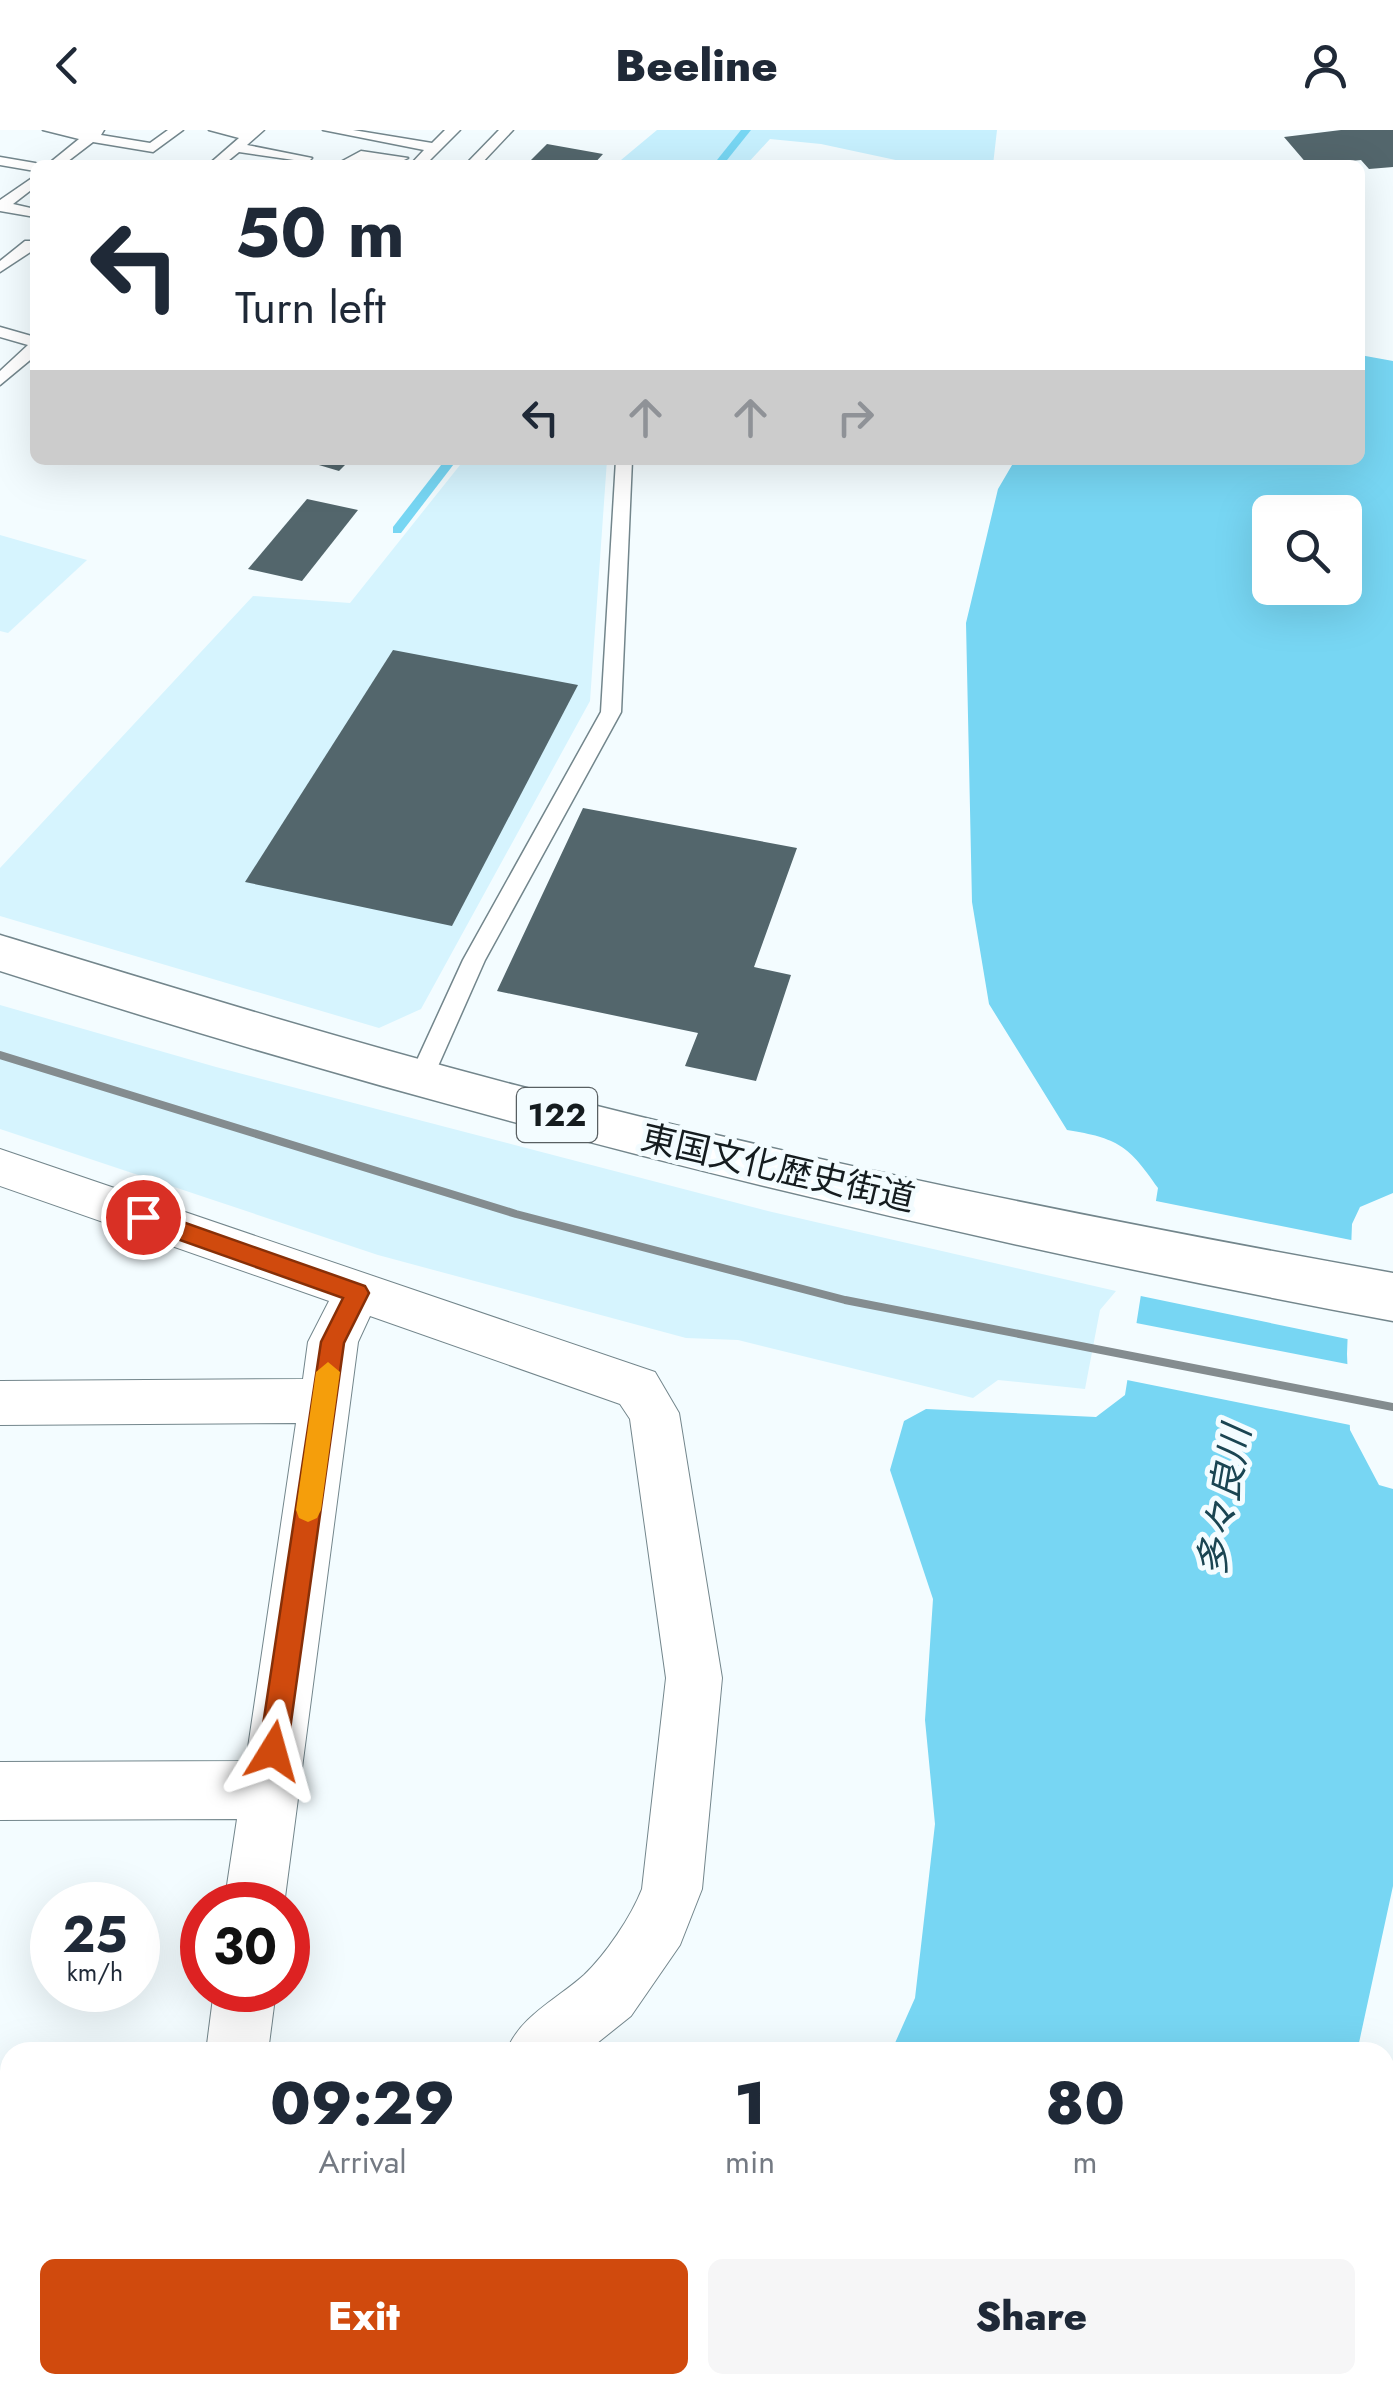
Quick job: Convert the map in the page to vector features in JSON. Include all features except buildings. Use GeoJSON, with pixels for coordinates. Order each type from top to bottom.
{"type":"FeatureCollection","features":[{"type":"Feature","properties":{"kind":"highway","name":"東国文化歴史街道"},"geometry":{"type":"LineString","coordinates":[[0,953],[419,1082],[802,1175],[1386,1296]]}},
{"type":"Feature","properties":{"kind":"street"},"geometry":{"type":"LineString","coordinates":[[0,1167],[638,1388],[654,1413],[694,1678],[672,1889],[659,1924],[609,1994],[549,2042]]}},
{"type":"Feature","properties":{"kind":"street"},"geometry":{"type":"LineString","coordinates":[[257,1882],[332,1342],[357,1293]]}},
{"type":"Feature","properties":{"kind":"street"},"geometry":{"type":"LineString","coordinates":[[0,1403],[324,1400]]}},
{"type":"Feature","properties":{"kind":"street"},"geometry":{"type":"LineString","coordinates":[[0,1791],[267,1790]]}},
{"type":"Feature","properties":{"kind":"street"},"geometry":{"type":"LineString","coordinates":[[239,2042],[242,2012]]}},
{"type":"Feature","properties":{"kind":"lane"},"geometry":{"type":"LineString","coordinates":[[50,130],[94,134],[152,148],[176,130]]}},
{"type":"Feature","properties":{"kind":"lane"},"geometry":{"type":"LineString","coordinates":[[216,130],[253,133]]}},
{"type":"Feature","properties":{"kind":"lane"},"geometry":{"type":"LineString","coordinates":[[330,130],[434,148]]}},
{"type":"Feature","properties":{"kind":"lane"},"geometry":{"type":"LineString","coordinates":[[422,160],[453,130]]}},
{"type":"Feature","properties":{"kind":"lane"},"geometry":{"type":"LineString","coordinates":[[477,160],[506,130]]}},
{"type":"Feature","properties":{"kind":"lane"},"geometry":{"type":"LineString","coordinates":[[221,160],[253,133]]}},
{"type":"Feature","properties":{"kind":"lane"},"geometry":{"type":"LineString","coordinates":[[60,160],[94,134]]}},
{"type":"Feature","properties":{"kind":"lane"},"geometry":{"type":"LineString","coordinates":[[236,147],[302,160]]}},
{"type":"Feature","properties":{"kind":"lane"},"geometry":{"type":"LineString","coordinates":[[356,160],[376,153],[406,160]]}},
{"type":"Feature","properties":{"kind":"lane"},"geometry":{"type":"LineString","coordinates":[[0,161],[30,166]]}},
{"type":"Feature","properties":{"kind":"lane"},"geometry":{"type":"LineString","coordinates":[[0,207],[30,184]]}},
{"type":"Feature","properties":{"kind":"lane"},"geometry":{"type":"LineString","coordinates":[[0,207],[30,212]]}},
{"type":"Feature","properties":{"kind":"lane"},"geometry":{"type":"LineString","coordinates":[[0,268],[30,244]]}},
{"type":"Feature","properties":{"kind":"lane"},"geometry":{"type":"LineString","coordinates":[[4,376],[30,350]]}},
{"type":"Feature","properties":{"kind":"lane"},"geometry":{"type":"LineString","coordinates":[[4,376],[30,379]]}},
{"type":"Feature","properties":{"kind":"lane"},"geometry":{"type":"LineString","coordinates":[[419,1082],[474,960],[611,712],[624,465]]}},
{"type":"Feature","properties":{"kind":"shaded area"},"geometry":{"type":"Polygon","coordinates":[[[657,130],[997,130],[994,160],[896,160],[821,144],[770,139],[751,160],[621,160],[657,130]]]}},
{"type":"Feature","properties":{"kind":"shaded area"},"geometry":{"type":"Polygon","coordinates":[[[460,465],[607,465],[590,701],[421,1009],[379,1028],[0,916],[0,868],[253,596],[350,603],[460,465]]]}},
{"type":"Feature","properties":{"kind":"shaded area"},"geometry":{"type":"Polygon","coordinates":[[[0,535],[87,560],[8,633],[0,631],[0,535]]]}},
{"type":"Feature","properties":{"kind":"shaded area"},"geometry":{"type":"Polygon","coordinates":[[[0,1005],[216,1067],[772,1212],[1116,1291],[1100,1310],[1085,1389],[998,1380],[973,1398],[738,1340],[686,1338],[378,1255],[0,1129],[0,1005]]]}},
{"type":"Feature","properties":{"kind":"water","name":"多々良川"},"geometry":{"type":"Polygon","coordinates":[[[1365,356],[1393,361],[1393,1193],[1360,1207],[1352,1224],[1347,1354],[1350,1430],[1379,1485],[1393,1489],[1393,1886],[1359,2042],[895,2042],[915,1998],[935,1824],[925,1720],[933,1599],[890,1470],[904,1421],[926,1409],[1096,1417],[1125,1395],[1158,1188],[1121,1146],[1067,1130],[989,1004],[972,902],[966,623],[998,489],[1012,465],[1365,465],[1365,356]]]}},
{"type":"Feature","properties":{"kind":"pier"},"geometry":{"type":"Polygon","coordinates":[[[1151,1200],[1356,1241],[1352,1340],[1136,1295],[1151,1200]]]}},
{"type":"Feature","properties":{"kind":"pier"},"geometry":{"type":"Polygon","coordinates":[[[1131,1322],[1352,1365],[1355,1426],[1122,1379],[1131,1322]]]}},
{"type":"Feature","properties":{"kind":"waterway"},"geometry":{"type":"LineString","coordinates":[[722,160],[746,130]]}},
{"type":"Feature","properties":{"kind":"waterway"},"geometry":{"type":"LineString","coordinates":[[397,530],[447,465]]}},
{"type":"Feature","properties":{"kind":"railway"},"geometry":{"type":"LineString","coordinates":[[0,1055],[516,1214],[845,1300],[1393,1407]]}},
{"type":"Feature","properties":{"kind":"slow traffic"},"geometry":{"type":"LineString","coordinates":[[308,1510],[328,1372]]}},
{"type":"Feature","properties":{"kind":"route"},"geometry":{"type":"LineString","coordinates":[[143,1217],[357,1293],[332,1342],[273,1751]]}}]}
